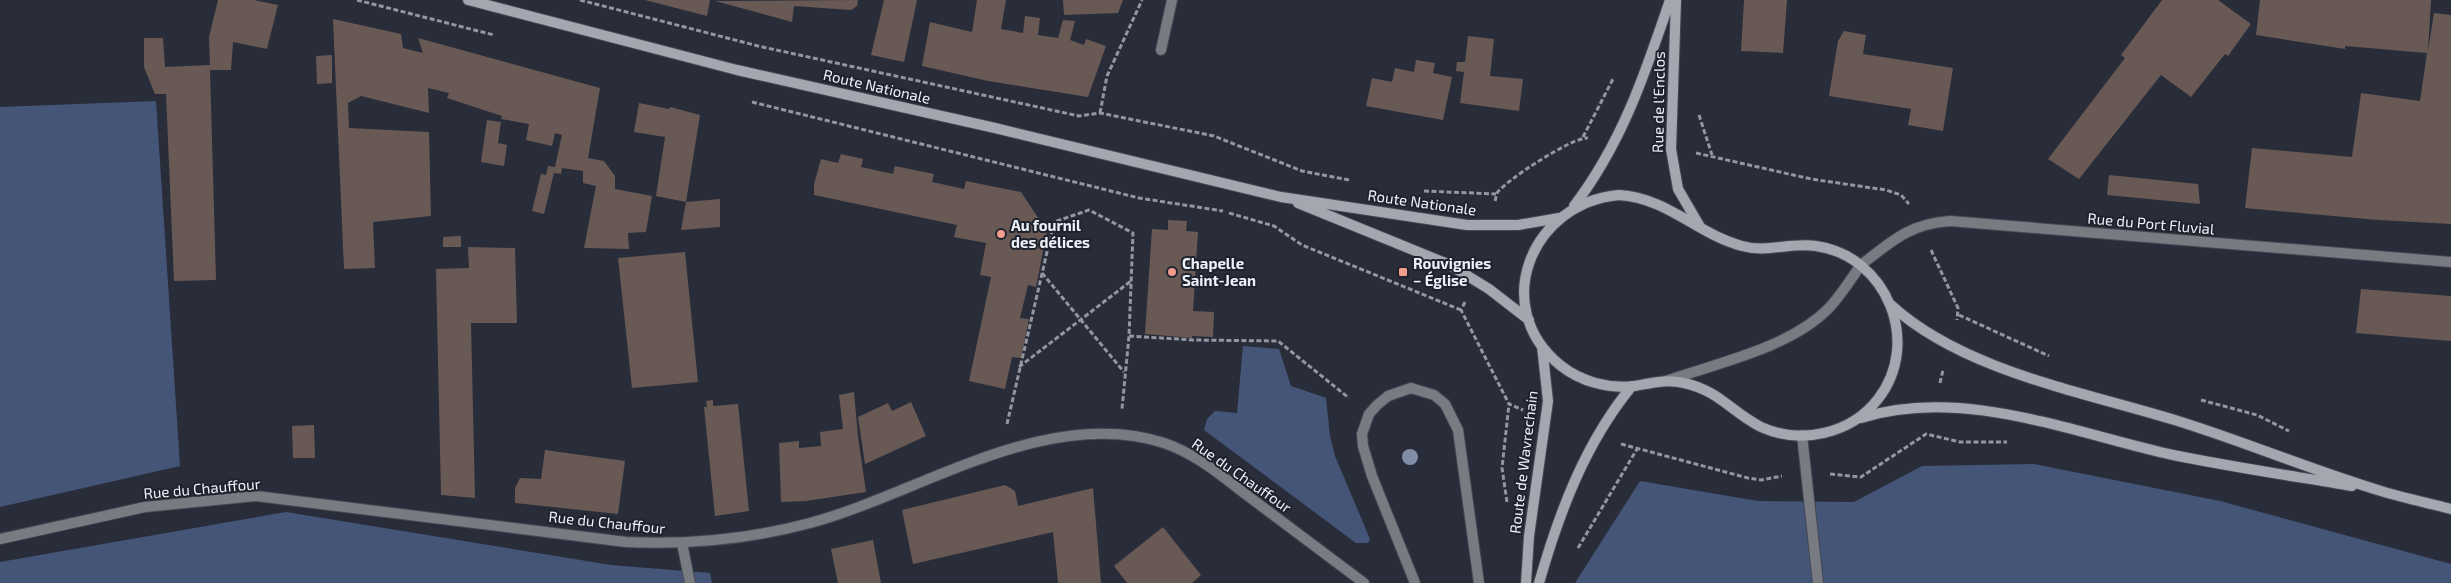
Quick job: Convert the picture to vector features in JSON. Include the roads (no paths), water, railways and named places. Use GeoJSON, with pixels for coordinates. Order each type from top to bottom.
{"type":"FeatureCollection","features":[{"type":"Feature","properties":{"kind":"main road","name":"Route Nationale"},"geometry":{"type":"LineString","coordinates":[[468,0],[737,70],[995,128],[1281,197],[1438,221],[1492,226],[1534,223],[1559,218]]}},
{"type":"Feature","properties":{"kind":"main road","name":"Rue de l'Enclos"},"geometry":{"type":"LineString","coordinates":[[1572,209],[1601,170],[1616,142],[1642,83],[1670,0]]}},
{"type":"Feature","properties":{"kind":"main road","name":"Rue de l'Enclos"},"geometry":{"type":"LineString","coordinates":[[1676,0],[1671,149],[1678,189],[1688,209],[1702,228]]}},
{"type":"Feature","properties":{"kind":"main road"},"geometry":{"type":"LineString","coordinates":[[1856,420],[1877,400],[1891,376],[1898,348],[1898,333],[1891,305],[1877,281],[1861,265],[1830,249],[1802,245],[1764,248],[1742,246],[1702,228],[1659,204],[1633,196],[1606,196],[1572,209],[1559,218],[1539,241],[1528,266],[1525,294],[1530,320],[1542,345],[1560,365],[1584,379],[1610,386],[1632,386],[1665,381],[1685,383],[1707,390],[1748,419],[1774,432],[1802,435],[1830,432],[1856,420],[1887,410],[1933,406],[1994,413],[2180,456],[2380,491],[2451,509]]}},
{"type":"Feature","properties":{"kind":"main road","name":"Route Nationale"},"geometry":{"type":"LineString","coordinates":[[1281,197],[1420,251],[1450,265],[1505,300],[1530,320]]}},
{"type":"Feature","properties":{"kind":"main road"},"geometry":{"type":"LineString","coordinates":[[1891,305],[1917,326],[1950,345],[2017,373],[2070,391],[2198,427],[2380,491]]}},
{"type":"Feature","properties":{"kind":"main road","name":"Route de Wavrechain"},"geometry":{"type":"LineString","coordinates":[[1526,583],[1530,528],[1546,421],[1548,384],[1542,345]]}},
{"type":"Feature","properties":{"kind":"main road"},"geometry":{"type":"LineString","coordinates":[[1539,583],[1560,516],[1596,437],[1632,386]]}},
{"type":"Feature","properties":{"kind":"street"},"geometry":{"type":"LineString","coordinates":[[1161,50],[1172,0]]}},
{"type":"Feature","properties":{"kind":"street","name":"Rue du Port Fluvial"},"geometry":{"type":"LineString","coordinates":[[1665,381],[1749,353],[1792,334],[1828,308],[1861,265],[1899,236],[1919,225],[1950,221],[2451,262]]}},
{"type":"Feature","properties":{"kind":"street"},"geometry":{"type":"LineString","coordinates":[[1415,583],[1366,459],[1362,434],[1369,414],[1388,396],[1410,388],[1434,395],[1445,404],[1453,418],[1461,442],[1479,583]]}},
{"type":"Feature","properties":{"kind":"street","name":"Rue du Chauffour"},"geometry":{"type":"LineString","coordinates":[[0,539],[145,507],[256,496],[626,542],[682,543],[736,538],[810,523],[865,505],[1001,452],[1052,438],[1120,434],[1164,443],[1198,459],[1364,583]]}},
{"type":"Feature","properties":{"kind":"street"},"geometry":{"type":"LineString","coordinates":[[1802,435],[1818,583]]}},
{"type":"Feature","properties":{"kind":"street"},"geometry":{"type":"LineString","coordinates":[[682,543],[690,583]]}},
{"type":"Feature","properties":{"kind":"place","name":"Au fournil des délices"},"geometry":{"type":"Point","coordinates":[1001,234]}},
{"type":"Feature","properties":{"kind":"place","name":"Chapelle Saint-Jean"},"geometry":{"type":"Point","coordinates":[1172,272]}},
{"type":"Feature","properties":{"kind":"place","name":"Rouvignies – Église"},"geometry":{"type":"Point","coordinates":[1403,272]}}]}
